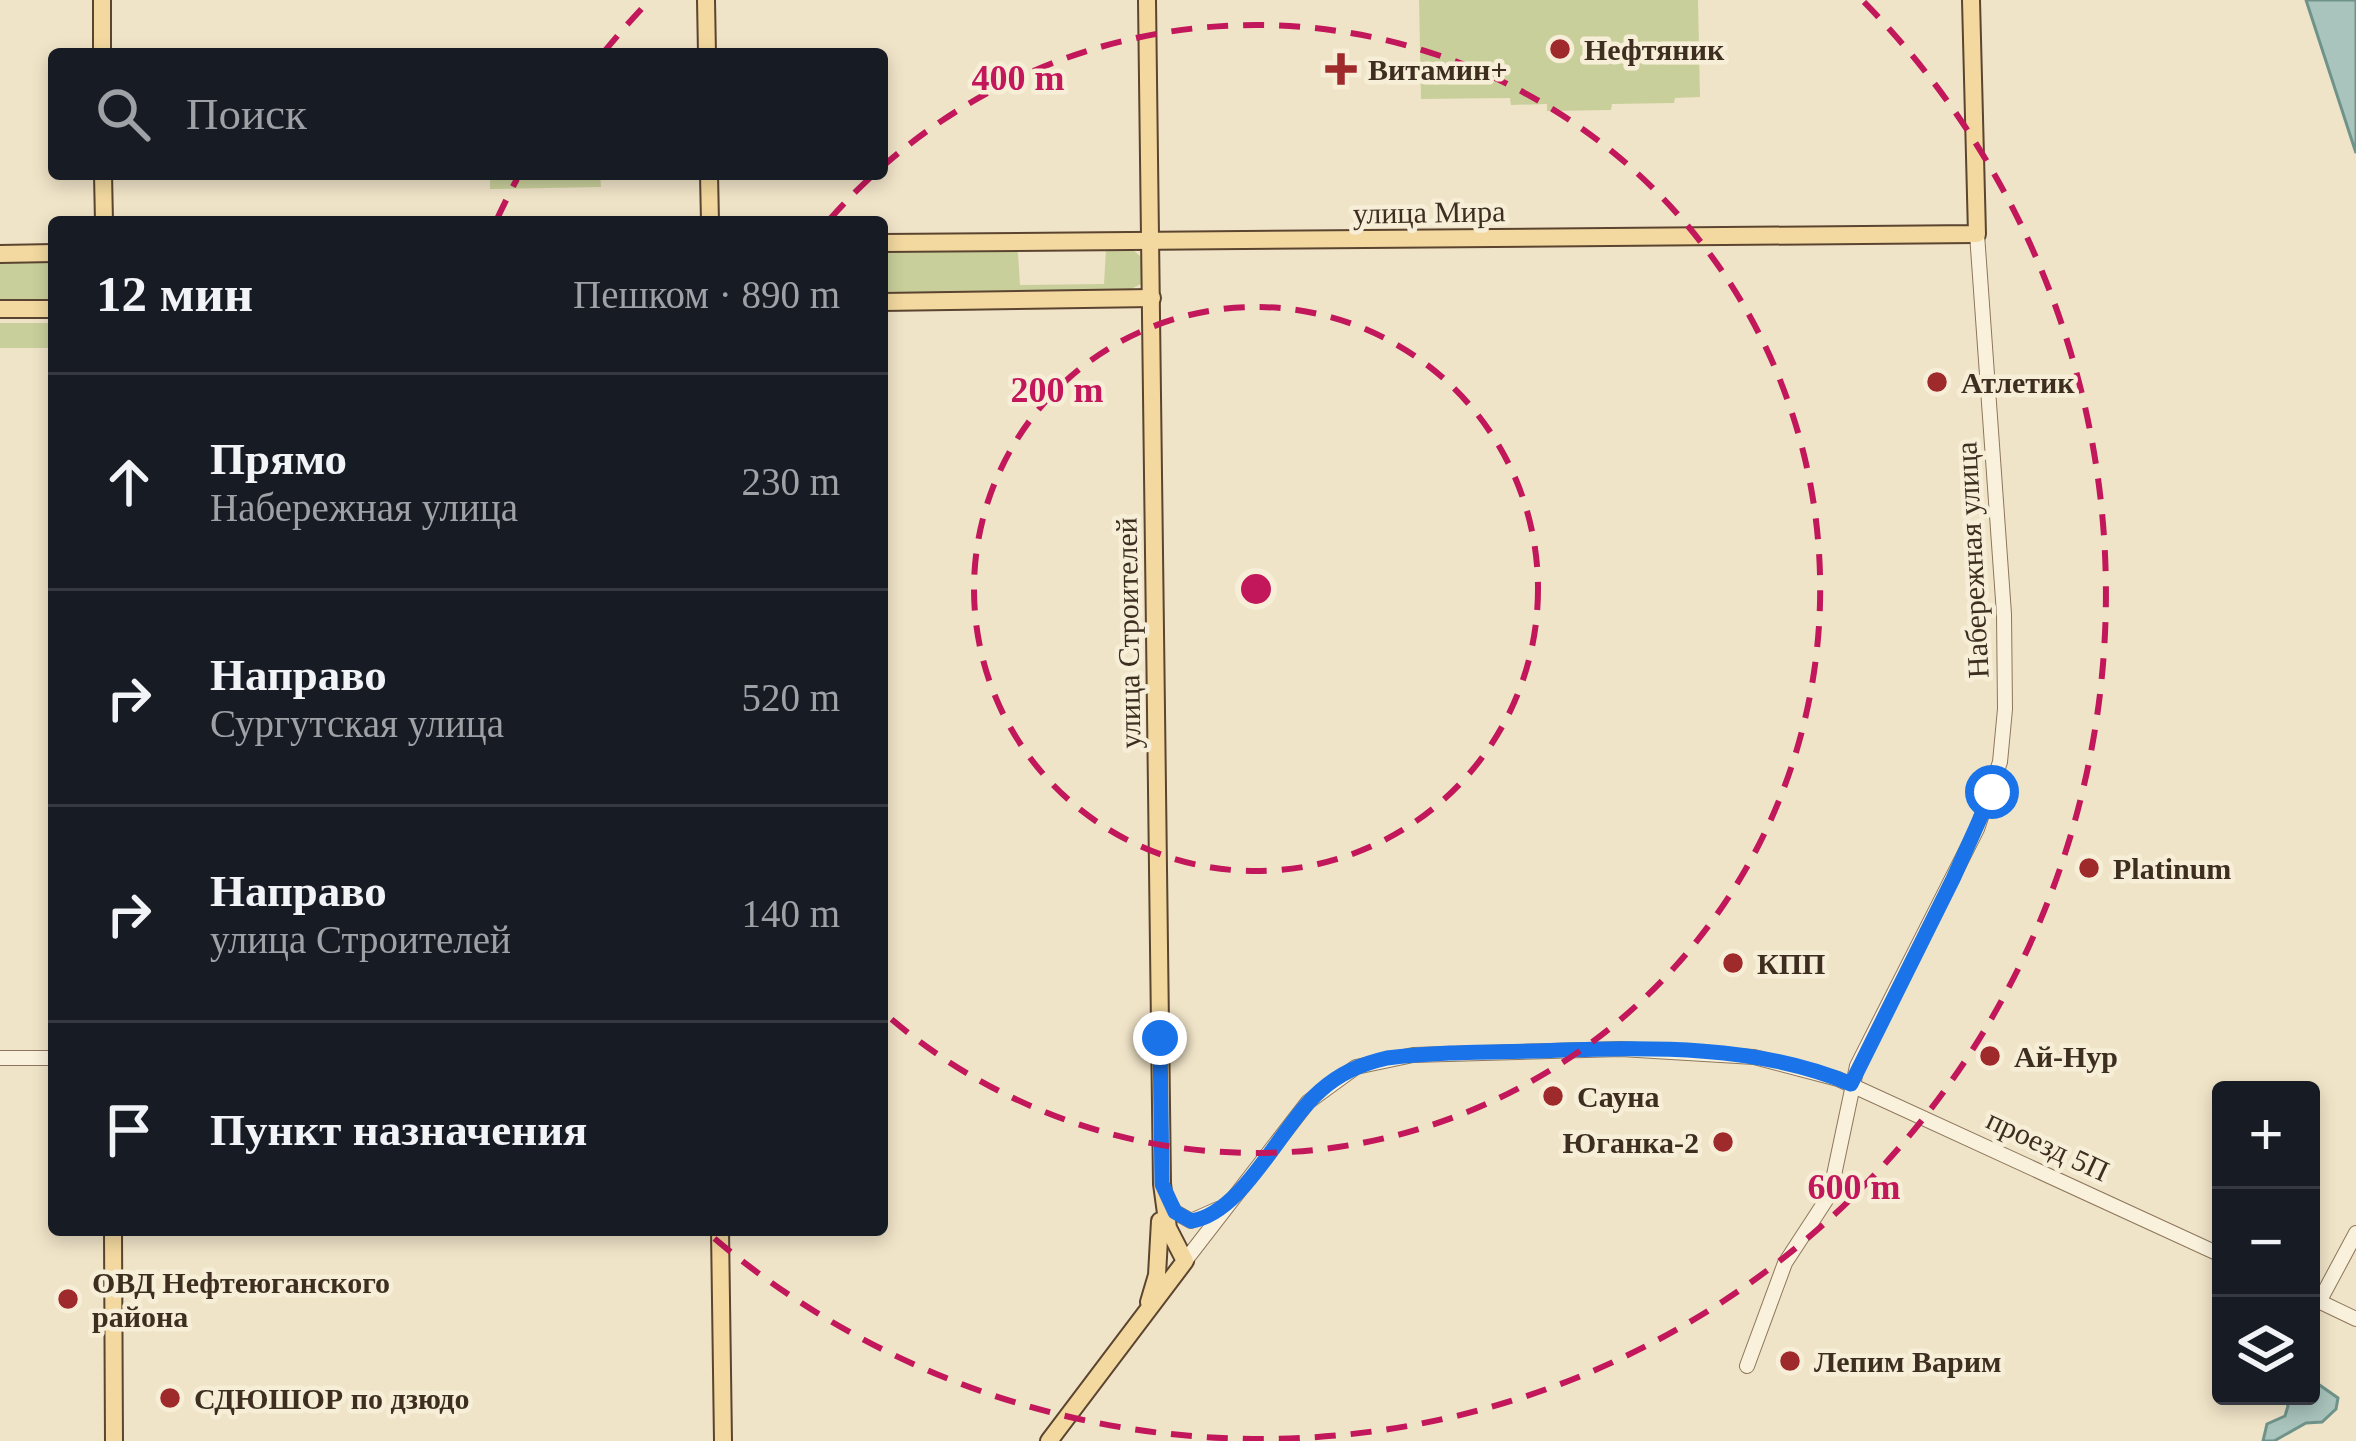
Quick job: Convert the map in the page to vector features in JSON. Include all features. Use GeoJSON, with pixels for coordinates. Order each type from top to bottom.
{"type":"FeatureCollection","features":[{"type":"Feature","properties":{"kind":"main road"},"geometry":{"type":"LineString","coordinates":[[102,0],[102,48]]}},
{"type":"Feature","properties":{"kind":"main road"},"geometry":{"type":"LineString","coordinates":[[706,0],[707,48]]}},
{"type":"Feature","properties":{"kind":"main road","name":"улица Строителей"},"geometry":{"type":"LineString","coordinates":[[1148,0],[1162,1184],[1168,1228],[1184,1261]]}},
{"type":"Feature","properties":{"kind":"main road","name":"Набережная улица"},"geometry":{"type":"LineString","coordinates":[[1971,0],[1977,234]]}},
{"type":"Feature","properties":{"kind":"main road"},"geometry":{"type":"LineString","coordinates":[[104,180],[104,216]]}},
{"type":"Feature","properties":{"kind":"main road"},"geometry":{"type":"LineString","coordinates":[[709,180],[710,216]]}},
{"type":"Feature","properties":{"kind":"main road","name":"улица Мира"},"geometry":{"type":"LineString","coordinates":[[888,243],[1977,234]]}},
{"type":"Feature","properties":{"kind":"main road"},"geometry":{"type":"LineString","coordinates":[[0,254],[48,254]]}},
{"type":"Feature","properties":{"kind":"main road"},"geometry":{"type":"LineString","coordinates":[[888,302],[1152,298]]}},
{"type":"Feature","properties":{"kind":"main road"},"geometry":{"type":"LineString","coordinates":[[0,309],[48,309]]}},
{"type":"Feature","properties":{"kind":"main road"},"geometry":{"type":"LineString","coordinates":[[1144,1316],[1157,1275],[1162,1184]]}},
{"type":"Feature","properties":{"kind":"main road"},"geometry":{"type":"LineString","coordinates":[[113,1236],[114,1441]]}},
{"type":"Feature","properties":{"kind":"main road"},"geometry":{"type":"LineString","coordinates":[[720,1236],[723,1441]]}},
{"type":"Feature","properties":{"kind":"main road"},"geometry":{"type":"LineString","coordinates":[[1049,1441],[1184,1261]]}},
{"type":"Feature","properties":{"kind":"street","name":"Набережная улица"},"geometry":{"type":"LineString","coordinates":[[1747,1366],[1785,1263],[1830,1194],[1851,1084],[1977,829],[2002,752],[2004,614],[1977,234]]}},
{"type":"Feature","properties":{"kind":"street","name":"проезд 5П"},"geometry":{"type":"LineString","coordinates":[[1184,1261],[1319,1091],[1356,1067],[1387,1058],[1603,1049],[1689,1051],[1778,1062],[1851,1084],[2212,1252]]}},
{"type":"Feature","properties":{"kind":"street"},"geometry":{"type":"LineString","coordinates":[[0,1058],[48,1058]]}},
{"type":"Feature","properties":{"kind":"street"},"geometry":{"type":"LineString","coordinates":[[1162,1184],[1175,1212],[1191,1221],[1209,1216],[1232,1199]]}},
{"type":"Feature","properties":{"kind":"street"},"geometry":{"type":"LineString","coordinates":[[2317,1297],[2356,1233]]}},
{"type":"Feature","properties":{"kind":"street"},"geometry":{"type":"LineString","coordinates":[[2320,1302],[2356,1319]]}},
{"type":"Feature","properties":{"kind":"green space","name":"Нефтяник"},"geometry":{"type":"Polygon","coordinates":[[[1419,0],[1698,0],[1700,97],[1675,98],[1674,103],[1612,104],[1611,110],[1547,111],[1547,104],[1511,105],[1510,98],[1421,99],[1419,0]]]}},
{"type":"Feature","properties":{"kind":"green space"},"geometry":{"type":"Polygon","coordinates":[[[490,180],[600,180],[601,187],[490,189],[490,180]]]}},
{"type":"Feature","properties":{"kind":"green space"},"geometry":{"type":"Polygon","coordinates":[[[1130,247],[1141,257],[1141,284],[1125,292],[888,297],[888,250],[1014,249],[1020,285],[1104,284],[1106,249],[1130,247]]]}},
{"type":"Feature","properties":{"kind":"green space"},"geometry":{"type":"Polygon","coordinates":[[[0,261],[48,261],[48,303],[0,303],[0,261]]]}},
{"type":"Feature","properties":{"kind":"green space"},"geometry":{"type":"Polygon","coordinates":[[[0,323],[48,323],[48,348],[0,348],[0,323]]]}},
{"type":"Feature","properties":{"kind":"water"},"geometry":{"type":"Polygon","coordinates":[[[2306,0],[2356,0],[2356,153],[2306,0]]]}},
{"type":"Feature","properties":{"kind":"water"},"geometry":{"type":"Polygon","coordinates":[[[2320,1385],[2338,1398],[2336,1409],[2322,1422],[2306,1423],[2274,1441],[2263,1441],[2267,1424],[2285,1416],[2288,1406],[2320,1405],[2320,1385]]]}},
{"type":"Feature","properties":{"kind":"place","name":"Нефтяник"},"geometry":{"type":"Point","coordinates":[1560,49]}},
{"type":"Feature","properties":{"kind":"place","name":"Витамин+"},"geometry":{"type":"Point","coordinates":[1341,69]}},
{"type":"Feature","properties":{"kind":"place","name":"Атлетик"},"geometry":{"type":"Point","coordinates":[1937,382]}},
{"type":"Feature","properties":{"kind":"place","name":"Platinum"},"geometry":{"type":"Point","coordinates":[2089,868]}},
{"type":"Feature","properties":{"kind":"place","name":"КПП"},"geometry":{"type":"Point","coordinates":[1733,963]}},
{"type":"Feature","properties":{"kind":"place","name":"Ай-Нур"},"geometry":{"type":"Point","coordinates":[1990,1056]}},
{"type":"Feature","properties":{"kind":"place","name":"Сауна"},"geometry":{"type":"Point","coordinates":[1553,1096]}},
{"type":"Feature","properties":{"kind":"place","name":"Юганка-2"},"geometry":{"type":"Point","coordinates":[1723,1142]}},
{"type":"Feature","properties":{"kind":"place","name":"ОВД Нефтеюганского района"},"geometry":{"type":"Point","coordinates":[68,1299]}},
{"type":"Feature","properties":{"kind":"place","name":"Лепим Варим"},"geometry":{"type":"Point","coordinates":[1790,1361]}},
{"type":"Feature","properties":{"kind":"place","name":"СДЮШОР по дзюдо"},"geometry":{"type":"Point","coordinates":[170,1398]}},
{"type":"Feature","properties":{"kind":"route"},"geometry":{"type":"LineString","coordinates":[[1160,1038],[1162,1184],[1175,1212],[1191,1221],[1209,1216],[1232,1199],[1319,1091],[1356,1067],[1387,1058],[1603,1049],[1689,1051],[1778,1062],[1851,1084],[1992,792]]}}]}
